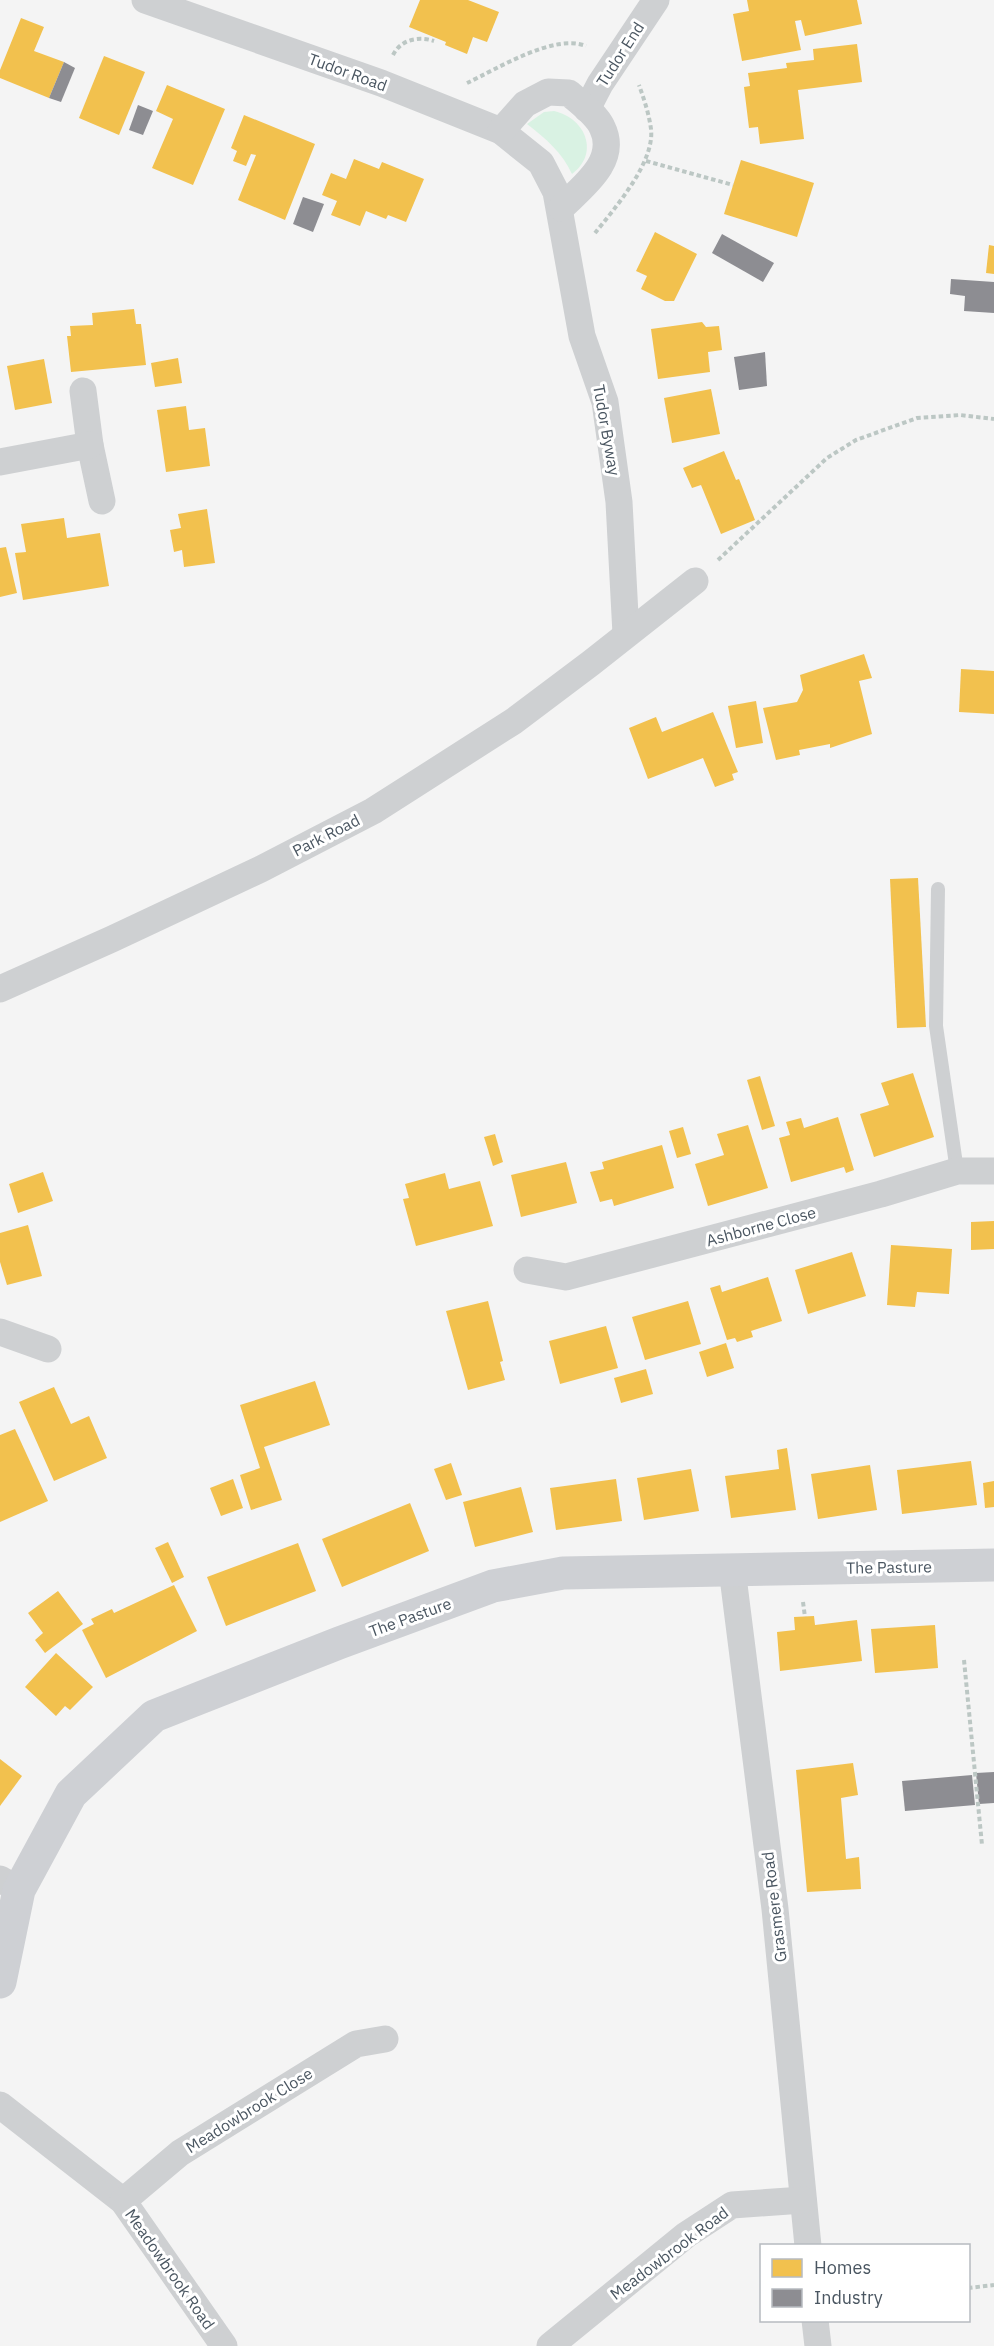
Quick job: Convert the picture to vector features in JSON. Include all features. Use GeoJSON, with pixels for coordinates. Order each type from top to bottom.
{"type":"FeatureCollection","features":[{"type":"Feature","properties":{"kind":"street","name":"Tudor Road"},"geometry":{"type":"LineString","coordinates":[[145,0],[381,83],[501,131],[541,163]]}},
{"type":"Feature","properties":{"kind":"street","name":"Tudor End"},"geometry":{"type":"LineString","coordinates":[[587,109],[600,84],[656,0]]}},
{"type":"Feature","properties":{"kind":"street"},"geometry":{"type":"LineString","coordinates":[[501,131],[525,104],[548,92],[569,93],[602,126],[606,141],[603,163],[590,180],[561,208]]}},
{"type":"Feature","properties":{"kind":"street","name":"Tudor Byway"},"geometry":{"type":"LineString","coordinates":[[541,163],[556,192],[561,208],[562,230],[582,336],[605,402],[619,502],[626,634]]}},
{"type":"Feature","properties":{"kind":"street"},"geometry":{"type":"LineString","coordinates":[[83,391],[90,445],[102,501]]}},
{"type":"Feature","properties":{"kind":"street"},"geometry":{"type":"LineString","coordinates":[[0,462],[90,445]]}},
{"type":"Feature","properties":{"kind":"street","name":"Park Road"},"geometry":{"type":"LineString","coordinates":[[0,989],[229,884],[373,811],[514,721],[695,581]]}},
{"type":"Feature","properties":{"kind":"street","name":"Ashborne Close"},"geometry":{"type":"LineString","coordinates":[[527,1270],[566,1278],[881,1194],[957,1171],[994,1171]]}},
{"type":"Feature","properties":{"kind":"street"},"geometry":{"type":"LineString","coordinates":[[0,1332],[48,1348]]}},
{"type":"Feature","properties":{"kind":"street","name":"The Pasture"},"geometry":{"type":"LineString","coordinates":[[0,1982],[9,1885],[71,1794],[154,1716],[339,1643],[493,1586],[563,1573],[994,1565]]}},
{"type":"Feature","properties":{"kind":"street","name":"Grasmere Road"},"geometry":{"type":"LineString","coordinates":[[732,1569],[776,1919],[808,2244]]}},
{"type":"Feature","properties":{"kind":"street","name":"Meadowbrook Close"},"geometry":{"type":"LineString","coordinates":[[123,2201],[190,2147],[356,2044],[385,2039]]}},
{"type":"Feature","properties":{"kind":"street","name":"Meadowbrook Road"},"geometry":{"type":"LineString","coordinates":[[0,2105],[123,2201],[224,2346]]}},
{"type":"Feature","properties":{"kind":"street","name":"Meadowbrook Road"},"geometry":{"type":"LineString","coordinates":[[550,2346],[686,2235],[732,2205],[803,2200]]}},
{"type":"Feature","properties":{"kind":"street"},"geometry":{"type":"LineString","coordinates":[[815,2322],[818,2346]]}},
{"type":"Feature","properties":{"kind":"lane"},"geometry":{"type":"LineString","coordinates":[[938,889],[936,1026],[957,1171]]}},
{"type":"Feature","properties":{"kind":"path"},"geometry":{"type":"LineString","coordinates":[[381,83],[394,51],[412,39],[422,37],[434,41]]}},
{"type":"Feature","properties":{"kind":"path"},"geometry":{"type":"LineString","coordinates":[[461,86],[550,45],[580,44],[618,59]]}},
{"type":"Feature","properties":{"kind":"path"},"geometry":{"type":"LineString","coordinates":[[646,161],[733,185]]}},
{"type":"Feature","properties":{"kind":"path"},"geometry":{"type":"LineString","coordinates":[[695,581],[827,459],[856,440],[917,418],[960,416],[994,419]]}},
{"type":"Feature","properties":{"kind":"path"},"geometry":{"type":"LineString","coordinates":[[964,1660],[982,1845]]}},
{"type":"Feature","properties":{"kind":"path"},"geometry":{"type":"LineString","coordinates":[[970,2288],[994,2285]]}},
{"type":"Feature","properties":{"kind":"green space"},"geometry":{"type":"Polygon","coordinates":[[[554,111],[574,121],[586,138],[586,157],[581,166],[572,174],[558,152],[527,124],[544,112],[554,111]]]}},
{"type":"Feature","properties":{"kind":"building: Homes"},"geometry":{"type":"Polygon","coordinates":[[[420,0],[468,0],[499,12],[487,42],[473,37],[467,54],[445,45],[446,42],[409,27],[420,0]]]}},
{"type":"Feature","properties":{"kind":"building: Homes"},"geometry":{"type":"Polygon","coordinates":[[[747,0],[857,0],[862,24],[805,36],[801,20],[795,21],[801,50],[742,61],[733,14],[749,11],[747,0]]]}},
{"type":"Feature","properties":{"kind":"building: Homes"},"geometry":{"type":"Polygon","coordinates":[[[21,18],[44,27],[34,51],[64,62],[49,98],[0,78],[0,70],[21,18]]]}},
{"type":"Feature","properties":{"kind":"building: Homes"},"geometry":{"type":"Polygon","coordinates":[[[857,44],[862,82],[798,90],[804,139],[760,144],[758,127],[749,128],[744,87],[750,86],[748,73],[787,68],[786,63],[814,60],[813,49],[857,44]]]}},
{"type":"Feature","properties":{"kind":"building: Homes"},"geometry":{"type":"Polygon","coordinates":[[[104,56],[145,72],[119,135],[79,118],[104,56]]]}},
{"type":"Feature","properties":{"kind":"building: Homes"},"geometry":{"type":"Polygon","coordinates":[[[167,85],[225,109],[193,185],[152,168],[173,119],[156,111],[167,85]]]}},
{"type":"Feature","properties":{"kind":"building: Homes"},"geometry":{"type":"Polygon","coordinates":[[[244,115],[315,144],[285,220],[238,200],[256,155],[251,154],[246,166],[233,161],[237,151],[231,148],[244,115]]]}},
{"type":"Feature","properties":{"kind":"building: Homes"},"geometry":{"type":"Polygon","coordinates":[[[354,159],[379,169],[382,162],[424,179],[406,222],[388,215],[386,219],[366,211],[360,226],[331,215],[337,201],[322,195],[331,173],[346,179],[354,159]]]}},
{"type":"Feature","properties":{"kind":"building: Homes"},"geometry":{"type":"Polygon","coordinates":[[[741,160],[814,183],[797,237],[724,214],[741,160]]]}},
{"type":"Feature","properties":{"kind":"building: Homes"},"geometry":{"type":"Polygon","coordinates":[[[655,232],[697,254],[674,301],[665,301],[641,289],[647,276],[636,271],[655,232]]]}},
{"type":"Feature","properties":{"kind":"building: Homes"},"geometry":{"type":"Polygon","coordinates":[[[989,245],[994,246],[994,274],[986,273],[989,245]]]}},
{"type":"Feature","properties":{"kind":"building: Homes"},"geometry":{"type":"Polygon","coordinates":[[[134,309],[136,324],[141,324],[146,365],[71,372],[67,336],[71,336],[70,326],[93,325],[92,313],[134,309]]]}},
{"type":"Feature","properties":{"kind":"building: Homes"},"geometry":{"type":"Polygon","coordinates":[[[702,322],[706,327],[719,326],[722,350],[708,352],[710,372],[658,379],[651,329],[702,322]]]}},
{"type":"Feature","properties":{"kind":"building: Homes"},"geometry":{"type":"Polygon","coordinates":[[[178,358],[182,383],[155,387],[151,363],[178,358]]]}},
{"type":"Feature","properties":{"kind":"building: Homes"},"geometry":{"type":"Polygon","coordinates":[[[44,359],[52,403],[15,410],[7,366],[44,359]]]}},
{"type":"Feature","properties":{"kind":"building: Homes"},"geometry":{"type":"Polygon","coordinates":[[[711,389],[720,434],[672,443],[664,398],[711,389]]]}},
{"type":"Feature","properties":{"kind":"building: Homes"},"geometry":{"type":"Polygon","coordinates":[[[186,406],[189,430],[205,428],[210,466],[166,472],[157,410],[186,406]]]}},
{"type":"Feature","properties":{"kind":"building: Homes"},"geometry":{"type":"Polygon","coordinates":[[[724,451],[736,480],[739,479],[755,520],[721,534],[701,485],[692,488],[683,468],[724,451]]]}},
{"type":"Feature","properties":{"kind":"building: Homes"},"geometry":{"type":"Polygon","coordinates":[[[207,509],[215,563],[184,567],[182,550],[174,552],[170,530],[181,528],[178,514],[207,509]]]}},
{"type":"Feature","properties":{"kind":"building: Homes"},"geometry":{"type":"Polygon","coordinates":[[[64,518],[67,538],[100,533],[109,586],[23,600],[15,553],[26,552],[21,524],[64,518]]]}},
{"type":"Feature","properties":{"kind":"building: Homes"},"geometry":{"type":"Polygon","coordinates":[[[6,547],[17,593],[0,597],[0,548],[6,547]]]}},
{"type":"Feature","properties":{"kind":"building: Homes"},"geometry":{"type":"Polygon","coordinates":[[[864,654],[872,678],[859,681],[872,734],[830,748],[830,744],[799,750],[800,755],[776,760],[763,708],[797,702],[803,690],[800,675],[864,654]]]}},
{"type":"Feature","properties":{"kind":"building: Homes"},"geometry":{"type":"Polygon","coordinates":[[[961,669],[994,671],[994,714],[959,712],[961,669]]]}},
{"type":"Feature","properties":{"kind":"building: Homes"},"geometry":{"type":"Polygon","coordinates":[[[756,701],[763,743],[736,748],[728,706],[756,701]]]}},
{"type":"Feature","properties":{"kind":"building: Homes"},"geometry":{"type":"Polygon","coordinates":[[[713,712],[738,772],[732,774],[734,780],[715,787],[703,758],[648,779],[629,728],[656,717],[662,732],[713,712]]]}},
{"type":"Feature","properties":{"kind":"building: Homes"},"geometry":{"type":"Polygon","coordinates":[[[918,878],[926,1027],[897,1028],[890,879],[918,878]]]}},
{"type":"Feature","properties":{"kind":"building: Homes"},"geometry":{"type":"Polygon","coordinates":[[[913,1073],[934,1137],[874,1157],[860,1114],[889,1105],[881,1083],[913,1073]]]}},
{"type":"Feature","properties":{"kind":"building: Homes"},"geometry":{"type":"Polygon","coordinates":[[[760,1076],[775,1126],[762,1130],[747,1080],[760,1076]]]}},
{"type":"Feature","properties":{"kind":"building: Homes"},"geometry":{"type":"Polygon","coordinates":[[[838,1117],[854,1170],[846,1173],[844,1167],[791,1182],[779,1138],[790,1135],[786,1122],[801,1118],[804,1128],[838,1117]]]}},
{"type":"Feature","properties":{"kind":"building: Homes"},"geometry":{"type":"Polygon","coordinates":[[[748,1125],[768,1188],[708,1206],[695,1164],[724,1155],[717,1134],[748,1125]]]}},
{"type":"Feature","properties":{"kind":"building: Homes"},"geometry":{"type":"Polygon","coordinates":[[[683,1127],[691,1154],[677,1158],[669,1131],[683,1127]]]}},
{"type":"Feature","properties":{"kind":"building: Homes"},"geometry":{"type":"Polygon","coordinates":[[[495,1134],[503,1162],[493,1166],[484,1137],[495,1134]]]}},
{"type":"Feature","properties":{"kind":"building: Homes"},"geometry":{"type":"Polygon","coordinates":[[[662,1145],[674,1188],[614,1206],[612,1199],[600,1202],[590,1172],[604,1169],[602,1162],[662,1145]]]}},
{"type":"Feature","properties":{"kind":"building: Homes"},"geometry":{"type":"Polygon","coordinates":[[[566,1162],[577,1203],[521,1217],[511,1175],[566,1162]]]}},
{"type":"Feature","properties":{"kind":"building: Homes"},"geometry":{"type":"Polygon","coordinates":[[[43,1172],[53,1201],[18,1213],[9,1184],[43,1172]]]}},
{"type":"Feature","properties":{"kind":"building: Homes"},"geometry":{"type":"Polygon","coordinates":[[[445,1173],[449,1189],[480,1181],[493,1226],[416,1246],[403,1199],[409,1198],[405,1184],[445,1173]]]}},
{"type":"Feature","properties":{"kind":"building: Homes"},"geometry":{"type":"Polygon","coordinates":[[[994,1221],[994,1249],[971,1250],[971,1222],[994,1221]]]}},
{"type":"Feature","properties":{"kind":"building: Homes"},"geometry":{"type":"Polygon","coordinates":[[[28,1225],[42,1276],[7,1285],[0,1262],[0,1233],[28,1225]]]}},
{"type":"Feature","properties":{"kind":"building: Homes"},"geometry":{"type":"Polygon","coordinates":[[[891,1245],[952,1249],[949,1294],[917,1292],[915,1307],[887,1305],[891,1245]]]}},
{"type":"Feature","properties":{"kind":"building: Homes"},"geometry":{"type":"Polygon","coordinates":[[[852,1252],[866,1296],[808,1314],[795,1270],[852,1252]]]}},
{"type":"Feature","properties":{"kind":"building: Homes"},"geometry":{"type":"Polygon","coordinates":[[[768,1277],[782,1321],[751,1331],[753,1337],[737,1342],[735,1338],[727,1340],[710,1288],[720,1285],[722,1292],[768,1277]]]}},
{"type":"Feature","properties":{"kind":"building: Homes"},"geometry":{"type":"Polygon","coordinates":[[[488,1301],[503,1361],[500,1362],[505,1380],[468,1390],[446,1311],[488,1301]]]}},
{"type":"Feature","properties":{"kind":"building: Homes"},"geometry":{"type":"Polygon","coordinates":[[[688,1301],[701,1344],[645,1360],[632,1317],[688,1301]]]}},
{"type":"Feature","properties":{"kind":"building: Homes"},"geometry":{"type":"Polygon","coordinates":[[[606,1326],[618,1368],[560,1384],[549,1341],[606,1326]]]}},
{"type":"Feature","properties":{"kind":"building: Homes"},"geometry":{"type":"Polygon","coordinates":[[[726,1343],[734,1368],[707,1377],[699,1352],[726,1343]]]}},
{"type":"Feature","properties":{"kind":"building: Homes"},"geometry":{"type":"Polygon","coordinates":[[[646,1369],[653,1394],[621,1403],[614,1378],[646,1369]]]}},
{"type":"Feature","properties":{"kind":"building: Homes"},"geometry":{"type":"Polygon","coordinates":[[[315,1381],[330,1425],[264,1447],[282,1500],[251,1510],[240,1475],[260,1468],[240,1405],[315,1381]]]}},
{"type":"Feature","properties":{"kind":"building: Homes"},"geometry":{"type":"Polygon","coordinates":[[[54,1387],[71,1424],[89,1416],[107,1458],[54,1481],[19,1402],[54,1387]]]}},
{"type":"Feature","properties":{"kind":"building: Homes"},"geometry":{"type":"Polygon","coordinates":[[[15,1429],[48,1501],[0,1522],[0,1435],[15,1429]]]}},
{"type":"Feature","properties":{"kind":"building: Homes"},"geometry":{"type":"Polygon","coordinates":[[[787,1448],[796,1510],[731,1518],[725,1476],[779,1469],[777,1450],[787,1448]]]}},
{"type":"Feature","properties":{"kind":"building: Homes"},"geometry":{"type":"Polygon","coordinates":[[[971,1461],[977,1505],[902,1514],[897,1470],[971,1461]]]}},
{"type":"Feature","properties":{"kind":"building: Homes"},"geometry":{"type":"Polygon","coordinates":[[[451,1463],[462,1495],[446,1500],[434,1469],[451,1463]]]}},
{"type":"Feature","properties":{"kind":"building: Homes"},"geometry":{"type":"Polygon","coordinates":[[[870,1465],[877,1510],[818,1519],[811,1474],[870,1465]]]}},
{"type":"Feature","properties":{"kind":"building: Homes"},"geometry":{"type":"Polygon","coordinates":[[[691,1469],[699,1511],[644,1520],[637,1478],[691,1469]]]}},
{"type":"Feature","properties":{"kind":"building: Homes"},"geometry":{"type":"Polygon","coordinates":[[[233,1479],[243,1508],[221,1516],[210,1488],[233,1479]]]}},
{"type":"Feature","properties":{"kind":"building: Homes"},"geometry":{"type":"Polygon","coordinates":[[[616,1479],[622,1521],[556,1530],[550,1488],[616,1479]]]}},
{"type":"Feature","properties":{"kind":"building: Homes"},"geometry":{"type":"Polygon","coordinates":[[[994,1481],[994,1507],[985,1508],[983,1483],[994,1481]]]}},
{"type":"Feature","properties":{"kind":"building: Homes"},"geometry":{"type":"Polygon","coordinates":[[[521,1487],[533,1532],[475,1547],[463,1502],[521,1487]]]}},
{"type":"Feature","properties":{"kind":"building: Homes"},"geometry":{"type":"Polygon","coordinates":[[[410,1503],[429,1551],[342,1587],[322,1539],[410,1503]]]}},
{"type":"Feature","properties":{"kind":"building: Homes"},"geometry":{"type":"Polygon","coordinates":[[[168,1542],[184,1577],[172,1583],[155,1548],[168,1542]]]}},
{"type":"Feature","properties":{"kind":"building: Homes"},"geometry":{"type":"Polygon","coordinates":[[[298,1543],[316,1591],[226,1626],[207,1577],[298,1543]]]}},
{"type":"Feature","properties":{"kind":"building: Homes"},"geometry":{"type":"Polygon","coordinates":[[[174,1585],[197,1631],[106,1678],[82,1630],[94,1624],[91,1619],[112,1609],[114,1613],[174,1585]]]}},
{"type":"Feature","properties":{"kind":"building: Homes"},"geometry":{"type":"Polygon","coordinates":[[[58,1591],[83,1624],[45,1653],[35,1640],[43,1633],[28,1613],[58,1591]]]}},
{"type":"Feature","properties":{"kind":"building: Homes"},"geometry":{"type":"Polygon","coordinates":[[[814,1616],[815,1625],[857,1620],[862,1661],[780,1671],[777,1632],[795,1630],[794,1617],[814,1616]]]}},
{"type":"Feature","properties":{"kind":"building: Homes"},"geometry":{"type":"Polygon","coordinates":[[[935,1625],[938,1668],[875,1673],[871,1629],[935,1625]]]}},
{"type":"Feature","properties":{"kind":"building: Homes"},"geometry":{"type":"Polygon","coordinates":[[[56,1653],[93,1687],[70,1710],[65,1706],[56,1716],[25,1687],[56,1653]]]}},
{"type":"Feature","properties":{"kind":"building: Homes"},"geometry":{"type":"Polygon","coordinates":[[[0,1759],[22,1776],[0,1806],[0,1759]]]}},
{"type":"Feature","properties":{"kind":"building: Homes"},"geometry":{"type":"Polygon","coordinates":[[[853,1763],[858,1795],[841,1798],[846,1859],[859,1857],[861,1889],[807,1892],[796,1770],[853,1763]]]}},
{"type":"Feature","properties":{"kind":"building: Industry"},"geometry":{"type":"Polygon","coordinates":[[[64,62],[75,68],[61,102],[49,98],[64,62]]]}},
{"type":"Feature","properties":{"kind":"building: Industry"},"geometry":{"type":"Polygon","coordinates":[[[138,105],[153,111],[143,135],[129,130],[138,105]]]}},
{"type":"Feature","properties":{"kind":"building: Industry"},"geometry":{"type":"Polygon","coordinates":[[[303,197],[324,204],[313,232],[293,224],[303,197]]]}},
{"type":"Feature","properties":{"kind":"building: Industry"},"geometry":{"type":"Polygon","coordinates":[[[722,234],[774,263],[763,282],[712,253],[722,234]]]}},
{"type":"Feature","properties":{"kind":"building: Industry"},"geometry":{"type":"Polygon","coordinates":[[[951,279],[994,282],[994,313],[964,311],[965,296],[950,294],[951,279]]]}},
{"type":"Feature","properties":{"kind":"building: Industry"},"geometry":{"type":"Polygon","coordinates":[[[765,352],[767,386],[739,390],[734,357],[765,352]]]}},
{"type":"Feature","properties":{"kind":"building: Industry"},"geometry":{"type":"Polygon","coordinates":[[[994,1772],[994,1803],[979,1804],[976,1773],[994,1772]]]}},
{"type":"Feature","properties":{"kind":"building: Industry"},"geometry":{"type":"Polygon","coordinates":[[[972,1775],[975,1805],[905,1811],[902,1781],[972,1775]]]}}]}
